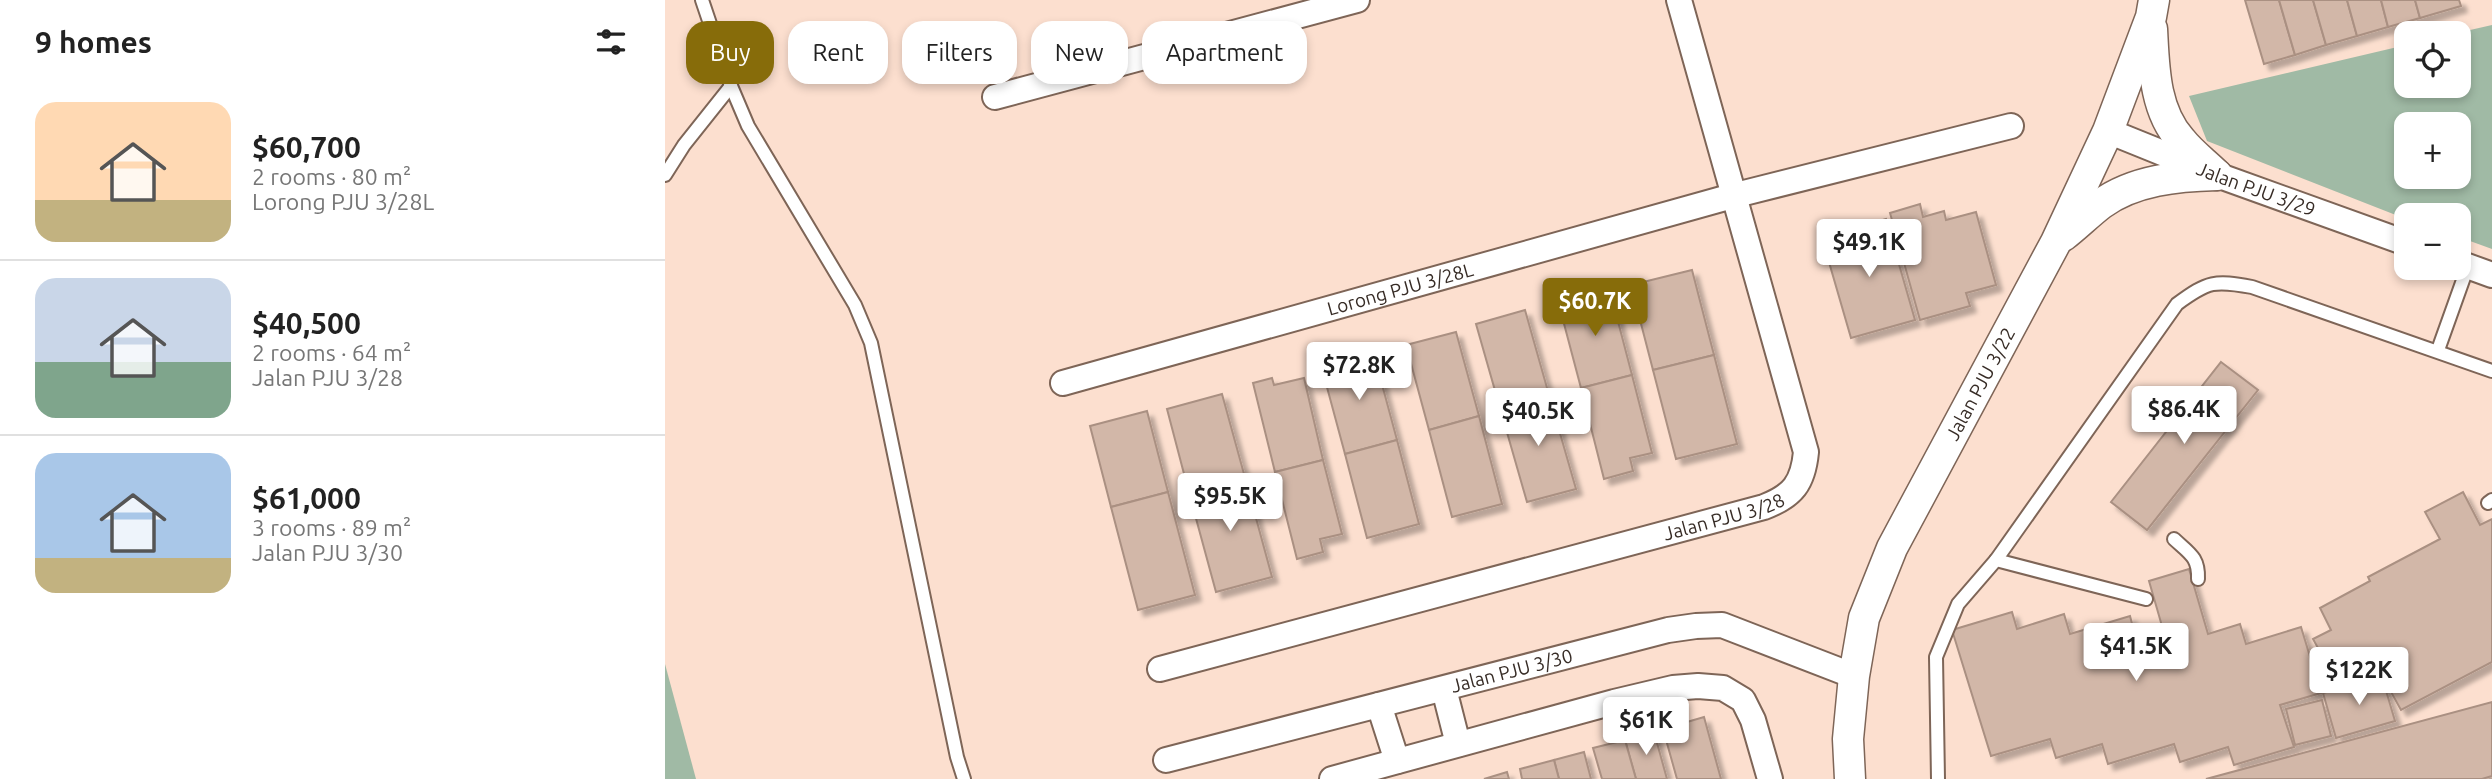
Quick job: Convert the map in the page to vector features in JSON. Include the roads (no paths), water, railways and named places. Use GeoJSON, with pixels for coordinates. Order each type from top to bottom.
{"type":"FeatureCollection","features":[{"type":"Feature","properties":{"kind":"street"},"geometry":{"type":"LineString","coordinates":[[995,97],[1357,0]]}},
{"type":"Feature","properties":{"kind":"street","name":"Jalan PJU 3/28"},"geometry":{"type":"LineString","coordinates":[[1160,669],[1782,500],[1796,488],[1804,471],[1806,452],[1736,195],[1679,0]]}},
{"type":"Feature","properties":{"kind":"street"},"geometry":{"type":"LineString","coordinates":[[2153,9],[2155,82],[2165,112],[2179,139],[2217,175]]}},
{"type":"Feature","properties":{"kind":"street","name":"Jalan PJU 3/22"},"geometry":{"type":"LineString","coordinates":[[1850,779],[1848,739],[1854,676],[1864,618],[1892,548],[2056,242],[2108,131],[2153,9]]}},
{"type":"Feature","properties":{"kind":"street","name":"Lorong PJU 3/28L"},"geometry":{"type":"LineString","coordinates":[[1063,383],[1736,195],[2011,126]]}},
{"type":"Feature","properties":{"kind":"street","name":"Jalan PJU 3/29"},"geometry":{"type":"LineString","coordinates":[[2108,131],[2217,175],[2394,239]]}},
{"type":"Feature","properties":{"kind":"street"},"geometry":{"type":"LineString","coordinates":[[2056,242],[2102,203],[2126,190],[2185,176],[2217,175]]}},
{"type":"Feature","properties":{"kind":"street"},"geometry":{"type":"LineString","coordinates":[[2471,268],[2492,275]]}},
{"type":"Feature","properties":{"kind":"street","name":"Jalan PJU 3/30"},"geometry":{"type":"LineString","coordinates":[[1166,760],[1668,630],[1696,626],[1722,625],[1854,676]]}},
{"type":"Feature","properties":{"kind":"street"},"geometry":{"type":"LineString","coordinates":[[1332,779],[1673,688],[1723,688],[1743,700],[1753,720],[1770,779]]}},
{"type":"Feature","properties":{"kind":"street"},"geometry":{"type":"LineString","coordinates":[[1444,689],[1458,744]]}},
{"type":"Feature","properties":{"kind":"street"},"geometry":{"type":"LineString","coordinates":[[1379,705],[1397,761]]}},
{"type":"Feature","properties":{"kind":"lane"},"geometry":{"type":"LineString","coordinates":[[702,0],[731,86],[748,126],[855,305],[871,343],[957,757],[964,779]]}},
{"type":"Feature","properties":{"kind":"lane"},"geometry":{"type":"LineString","coordinates":[[665,175],[684,145],[731,86]]}},
{"type":"Feature","properties":{"kind":"lane"},"geometry":{"type":"LineString","coordinates":[[2438,350],[2459,280]]}},
{"type":"Feature","properties":{"kind":"lane"},"geometry":{"type":"LineString","coordinates":[[1938,779],[1936,657],[1958,604],[1996,560],[2177,304],[2200,287],[2226,282],[2252,287],[2492,370]]}},
{"type":"Feature","properties":{"kind":"lane"},"geometry":{"type":"LineString","coordinates":[[2174,539],[2199,565],[2198,579]]}},
{"type":"Feature","properties":{"kind":"lane"},"geometry":{"type":"LineString","coordinates":[[1996,560],[2146,599]]}}]}
